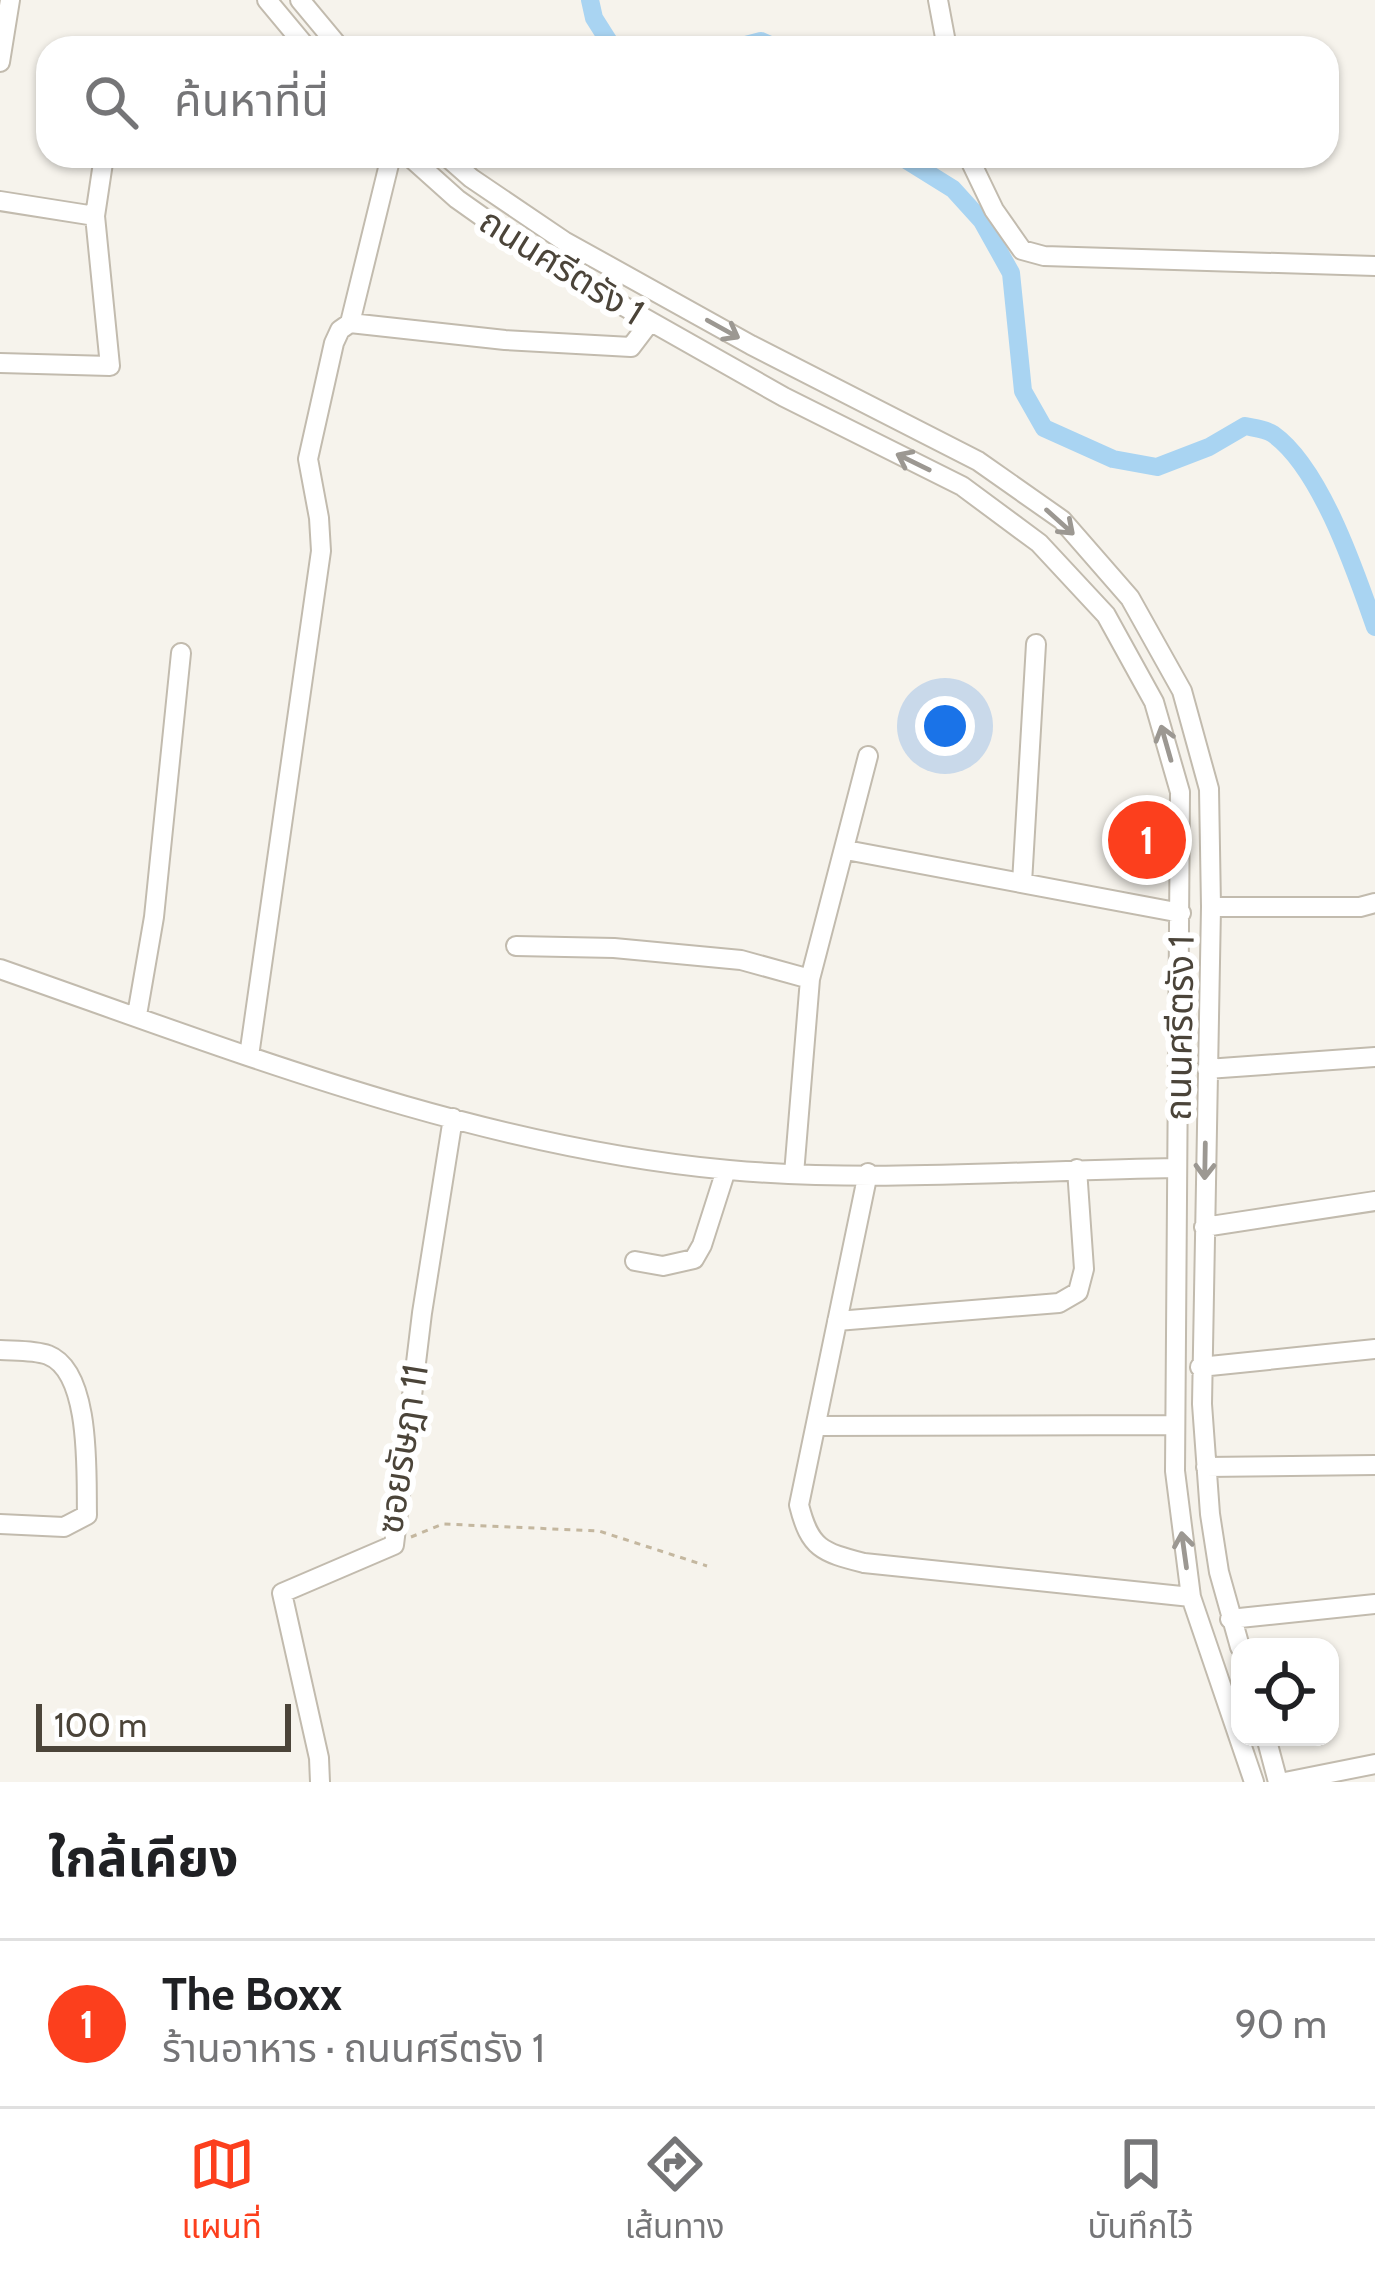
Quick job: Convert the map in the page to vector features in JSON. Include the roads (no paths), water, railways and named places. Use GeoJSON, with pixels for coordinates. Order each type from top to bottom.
{"type":"FeatureCollection","features":[{"type":"Feature","properties":{"kind":"street"},"geometry":{"type":"LineString","coordinates":[[0,62],[10,0]]}},
{"type":"Feature","properties":{"kind":"street"},"geometry":{"type":"LineString","coordinates":[[267,0],[297,36]]}},
{"type":"Feature","properties":{"kind":"street"},"geometry":{"type":"LineString","coordinates":[[301,0],[330,36]]}},
{"type":"Feature","properties":{"kind":"street"},"geometry":{"type":"LineString","coordinates":[[938,0],[945,36]]}},
{"type":"Feature","properties":{"kind":"street"},"geometry":{"type":"LineString","coordinates":[[0,363],[110,366],[94,216],[102,168]]}},
{"type":"Feature","properties":{"kind":"street"},"geometry":{"type":"LineString","coordinates":[[350,323],[388,168]]}},
{"type":"Feature","properties":{"kind":"street","name":"ถนนศรีตรัง 1"},"geometry":{"type":"LineString","coordinates":[[422,168],[457,199],[549,264],[784,397],[962,486],[1040,543],[1106,615],[1154,702],[1180,792],[1175,1471],[1191,1597],[1254,1782]]}},
{"type":"Feature","properties":{"kind":"street","name":"ถนนศรีตรัง 1"},"geometry":{"type":"LineString","coordinates":[[460,168],[563,241],[979,461],[1062,520],[1130,598],[1182,691],[1209,789],[1211,907],[1200,1367],[1219,1572],[1237,1638]]}},
{"type":"Feature","properties":{"kind":"street"},"geometry":{"type":"LineString","coordinates":[[974,168],[994,210],[1022,250],[1044,256],[1375,266]]}},
{"type":"Feature","properties":{"kind":"street"},"geometry":{"type":"LineString","coordinates":[[0,201],[94,216]]}},
{"type":"Feature","properties":{"kind":"street"},"geometry":{"type":"LineString","coordinates":[[249,1056],[321,551],[308,459],[340,330],[350,323],[506,340],[632,347],[650,322]]}},
{"type":"Feature","properties":{"kind":"street"},"geometry":{"type":"LineString","coordinates":[[1022,883],[1036,644]]}},
{"type":"Feature","properties":{"kind":"street"},"geometry":{"type":"LineString","coordinates":[[137,1015],[154,917],[181,653]]}},
{"type":"Feature","properties":{"kind":"street"},"geometry":{"type":"LineString","coordinates":[[794,1174],[810,979],[868,757]]}},
{"type":"Feature","properties":{"kind":"street"},"geometry":{"type":"LineString","coordinates":[[846,850],[1181,913]]}},
{"type":"Feature","properties":{"kind":"street"},"geometry":{"type":"LineString","coordinates":[[1211,907],[1360,907],[1375,903]]}},
{"type":"Feature","properties":{"kind":"street"},"geometry":{"type":"LineString","coordinates":[[516,946],[741,960],[810,979]]}},
{"type":"Feature","properties":{"kind":"street"},"geometry":{"type":"LineString","coordinates":[[0,969],[249,1056],[453,1118],[602,1152],[726,1170],[794,1174],[1176,1168]]}},
{"type":"Feature","properties":{"kind":"street"},"geometry":{"type":"LineString","coordinates":[[1208,1069],[1375,1058]]}},
{"type":"Feature","properties":{"kind":"street","name":"ซอยรัษฎา 11"},"geometry":{"type":"LineString","coordinates":[[320,1782],[319,1758],[282,1593],[394,1545],[422,1313],[453,1118]]}},
{"type":"Feature","properties":{"kind":"street"},"geometry":{"type":"LineString","coordinates":[[837,1321],[1059,1303],[1078,1292],[1084,1269],[1077,1169]]}},
{"type":"Feature","properties":{"kind":"street"},"geometry":{"type":"LineString","coordinates":[[635,1261],[663,1266],[694,1259],[726,1170]]}},
{"type":"Feature","properties":{"kind":"street"},"geometry":{"type":"LineString","coordinates":[[868,1174],[799,1505],[807,1536],[827,1553],[864,1563],[1191,1597]]}},
{"type":"Feature","properties":{"kind":"street"},"geometry":{"type":"LineString","coordinates":[[1204,1227],[1375,1201]]}},
{"type":"Feature","properties":{"kind":"street"},"geometry":{"type":"LineString","coordinates":[[1200,1367],[1375,1349]]}},
{"type":"Feature","properties":{"kind":"street"},"geometry":{"type":"LineString","coordinates":[[0,1350],[47,1355],[63,1364],[76,1391],[86,1437],[87,1515],[64,1527],[0,1524]]}},
{"type":"Feature","properties":{"kind":"street"},"geometry":{"type":"LineString","coordinates":[[816,1426],[1174,1425]]}},
{"type":"Feature","properties":{"kind":"street"},"geometry":{"type":"LineString","coordinates":[[1206,1467],[1375,1465]]}},
{"type":"Feature","properties":{"kind":"street"},"geometry":{"type":"LineString","coordinates":[[1230,1619],[1375,1604]]}},
{"type":"Feature","properties":{"kind":"street"},"geometry":{"type":"LineString","coordinates":[[1269,1746],[1282,1782],[1375,1764]]}},
{"type":"Feature","properties":{"kind":"waterway"},"geometry":{"type":"LineString","coordinates":[[590,0],[605,36]]}},
{"type":"Feature","properties":{"kind":"waterway"},"geometry":{"type":"LineString","coordinates":[[919,168],[953,189],[982,221],[1011,273],[1023,391],[1044,428],[1113,459],[1157,467],[1209,447],[1245,426],[1273,434],[1307,471],[1321,496],[1375,627]]}},
{"type":"Feature","properties":{"kind":"place","name":"The Boxx"},"geometry":{"type":"Point","coordinates":[1147,840]}}]}
